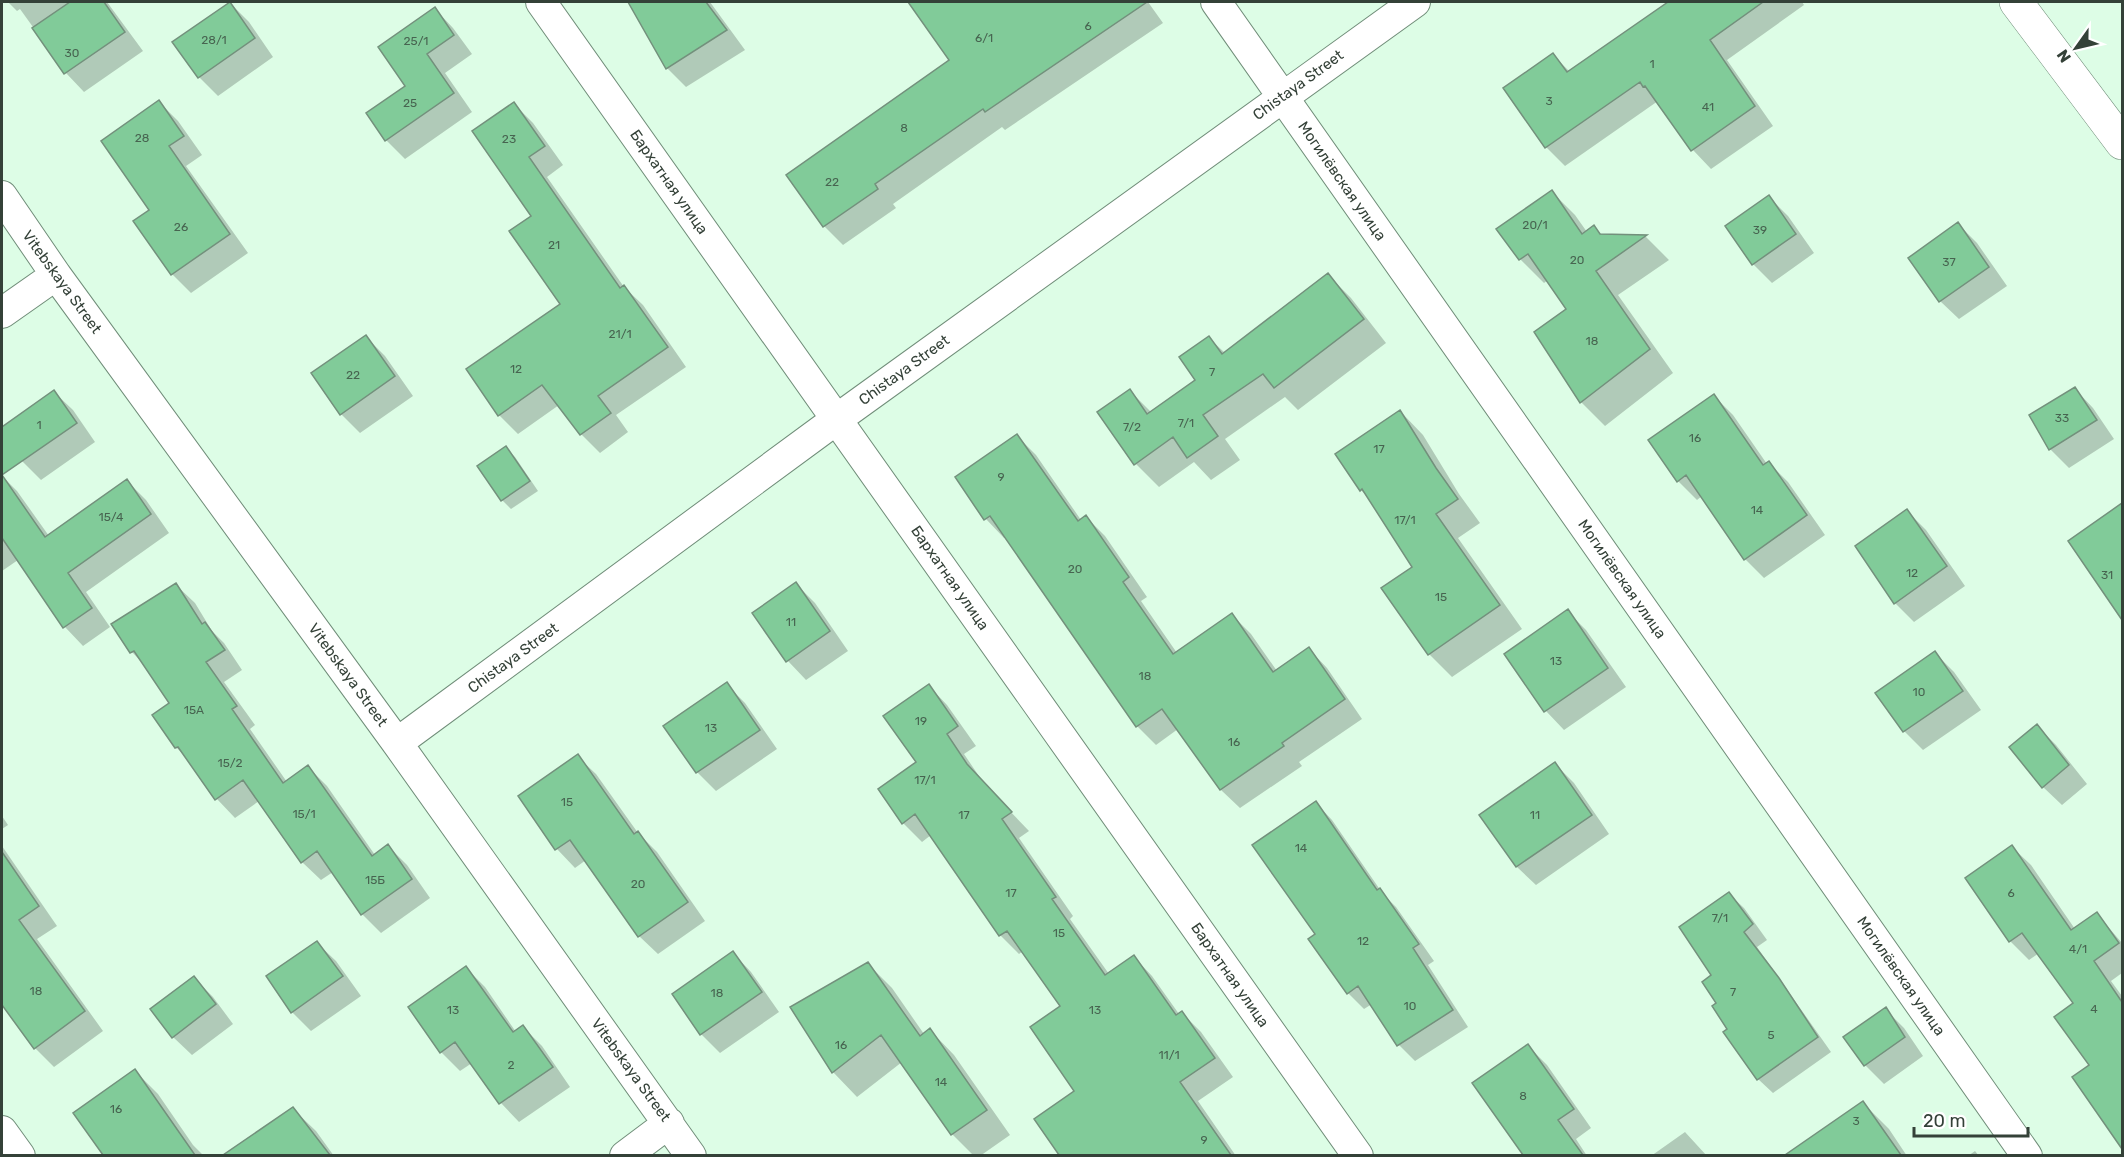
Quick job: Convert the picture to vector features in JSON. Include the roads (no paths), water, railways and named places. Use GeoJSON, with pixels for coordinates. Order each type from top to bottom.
{"type":"FeatureCollection","features":[{"type":"Feature","properties":{"kind":"street","name":"Бархатная улица"},"geometry":{"type":"LineString","coordinates":[[541,2],[1358,1155]]}},
{"type":"Feature","properties":{"kind":"street","name":"Могилёвская улица"},"geometry":{"type":"LineString","coordinates":[[1216,2],[2027,1155]]}},
{"type":"Feature","properties":{"kind":"street","name":"Chistaya Street"},"geometry":{"type":"LineString","coordinates":[[397,743],[837,419],[1414,2]]}},
{"type":"Feature","properties":{"kind":"street"},"geometry":{"type":"LineString","coordinates":[[2016,2],[2122,143]]}},
{"type":"Feature","properties":{"kind":"street","name":"Vitebskaya Street"},"geometry":{"type":"LineString","coordinates":[[2,196],[56,275],[397,743],[691,1155]]}},
{"type":"Feature","properties":{"kind":"street"},"geometry":{"type":"LineString","coordinates":[[2,313],[56,275]]}},
{"type":"Feature","properties":{"kind":"street"},"geometry":{"type":"LineString","coordinates":[[625,1155],[669,1123]]}},
{"type":"Feature","properties":{"kind":"street"},"geometry":{"type":"LineString","coordinates":[[2,1131],[20,1155]]}}]}
